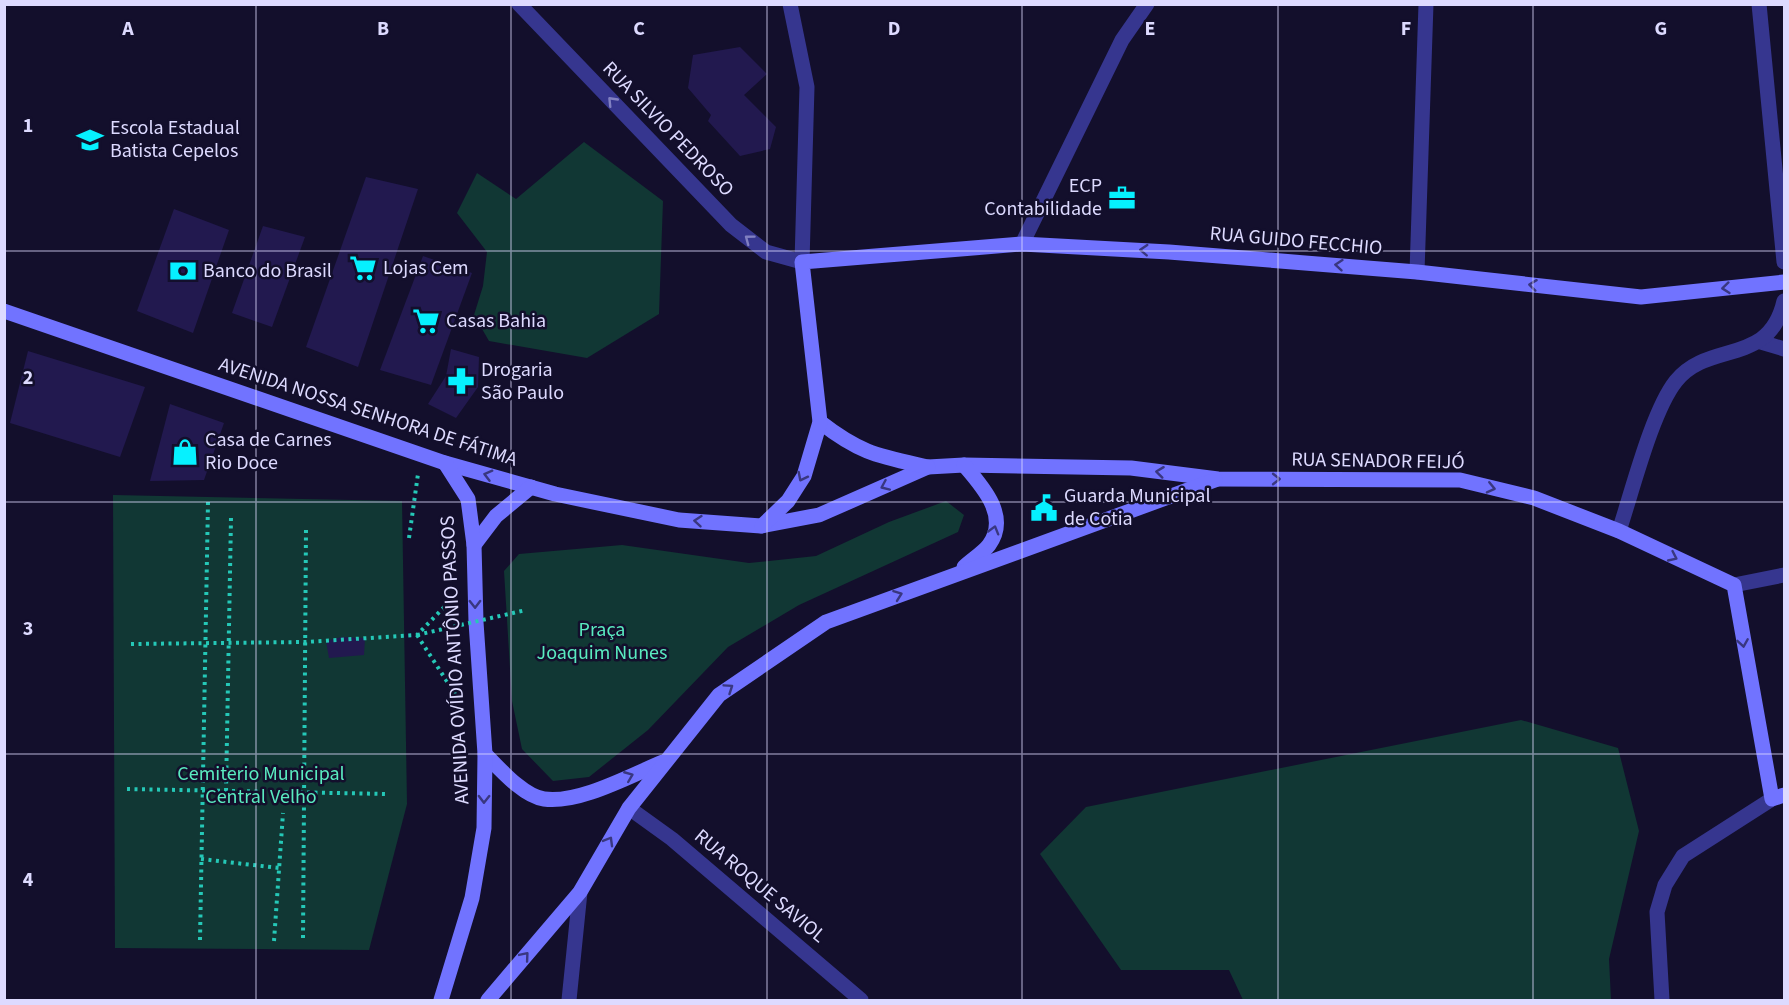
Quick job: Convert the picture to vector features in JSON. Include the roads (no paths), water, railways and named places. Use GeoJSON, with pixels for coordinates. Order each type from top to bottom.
{"type":"FeatureCollection","features":[{"type":"Feature","properties":{"kind":"main road","name":"RUA GUIDO FECCHIO"},"geometry":{"type":"LineString","coordinates":[[802,262],[1022,244],[1169,252],[1417,272],[1641,297],[1785,282]]}},
{"type":"Feature","properties":{"kind":"main road"},"geometry":{"type":"LineString","coordinates":[[761,526],[788,501],[804,476],[820,422],[802,262]]}},
{"type":"Feature","properties":{"kind":"main road","name":"AVENIDA NOSSA SENHORA DE FÁTIMA"},"geometry":{"type":"LineString","coordinates":[[4,311],[445,463],[531,487],[679,520],[761,526],[819,515],[928,467],[964,465],[1131,468],[1218,479]]}},
{"type":"Feature","properties":{"kind":"main road"},"geometry":{"type":"LineString","coordinates":[[820,422],[846,442],[871,455],[928,467]]}},
{"type":"Feature","properties":{"kind":"main road","name":"AVENIDA OVÍDIO ANTÔNIO PASSOS"},"geometry":{"type":"LineString","coordinates":[[441,1000],[472,898],[484,828],[485,754],[474,545],[468,499],[445,463]]}},
{"type":"Feature","properties":{"kind":"main road"},"geometry":{"type":"LineString","coordinates":[[957,573],[990,544],[997,518],[988,495],[964,465]]}},
{"type":"Feature","properties":{"kind":"main road"},"geometry":{"type":"LineString","coordinates":[[488,1000],[580,892],[629,808],[719,695],[826,622],[1218,479]]}},
{"type":"Feature","properties":{"kind":"main road","name":"RUA SENADOR FEIJÓ"},"geometry":{"type":"LineString","coordinates":[[1218,479],[1460,480],[1534,498],[1619,531],[1734,585]]}},
{"type":"Feature","properties":{"kind":"main road"},"geometry":{"type":"LineString","coordinates":[[474,545],[496,516],[531,487]]}},
{"type":"Feature","properties":{"kind":"main road"},"geometry":{"type":"LineString","coordinates":[[1734,585],[1778,797]]}},
{"type":"Feature","properties":{"kind":"main road"},"geometry":{"type":"LineString","coordinates":[[485,754],[511,780],[543,799],[579,796],[664,762]]}},
{"type":"Feature","properties":{"kind":"street","name":"RUA SILVIO PEDROSO"},"geometry":{"type":"LineString","coordinates":[[519,4],[731,225],[766,252],[802,262]]}},
{"type":"Feature","properties":{"kind":"street"},"geometry":{"type":"LineString","coordinates":[[790,4],[807,87],[802,262]]}},
{"type":"Feature","properties":{"kind":"street"},"geometry":{"type":"LineString","coordinates":[[1022,244],[1122,40],[1147,4]]}},
{"type":"Feature","properties":{"kind":"street"},"geometry":{"type":"LineString","coordinates":[[1417,272],[1426,4]]}},
{"type":"Feature","properties":{"kind":"street"},"geometry":{"type":"LineString","coordinates":[[1759,4],[1785,262]]}},
{"type":"Feature","properties":{"kind":"street"},"geometry":{"type":"LineString","coordinates":[[1761,342],[1780,316],[1785,301]]}},
{"type":"Feature","properties":{"kind":"street"},"geometry":{"type":"LineString","coordinates":[[1619,531],[1665,397],[1675,382],[1702,362],[1761,342],[1785,349]]}},
{"type":"Feature","properties":{"kind":"street"},"geometry":{"type":"LineString","coordinates":[[1734,585],[1785,574]]}},
{"type":"Feature","properties":{"kind":"street"},"geometry":{"type":"LineString","coordinates":[[1662,1000],[1657,912],[1665,885],[1683,856],[1778,797]]}},
{"type":"Feature","properties":{"kind":"street","name":"RUA ROQUE SAVIOL"},"geometry":{"type":"LineString","coordinates":[[629,808],[672,839],[861,1000]]}},
{"type":"Feature","properties":{"kind":"street"},"geometry":{"type":"LineString","coordinates":[[559,1000],[569,994],[580,892]]}},
{"type":"Feature","properties":{"kind":"place","name":"Escola Estadual Batista Cepelos"},"geometry":{"type":"Point","coordinates":[90,140]}},
{"type":"Feature","properties":{"kind":"place","name":"ECP Contabilidade"},"geometry":{"type":"Point","coordinates":[1122,198]}},
{"type":"Feature","properties":{"kind":"place","name":"Lojas Cem"},"geometry":{"type":"Point","coordinates":[363,268]}},
{"type":"Feature","properties":{"kind":"place","name":"Banco do Brasil"},"geometry":{"type":"Point","coordinates":[183,271]}},
{"type":"Feature","properties":{"kind":"place","name":"Casas Bahia"},"geometry":{"type":"Point","coordinates":[426,321]}},
{"type":"Feature","properties":{"kind":"place","name":"Drogaria São Paulo"},"geometry":{"type":"Point","coordinates":[461,381]}},
{"type":"Feature","properties":{"kind":"place","name":"Casa de Carnes Rio Doce"},"geometry":{"type":"Point","coordinates":[185,452]}},
{"type":"Feature","properties":{"kind":"place","name":"Guarda Municipal de Cotia"},"geometry":{"type":"Point","coordinates":[1044,508]}},
{"type":"Feature","properties":{"kind":"park label","name":"Praça Joaquim Nunes"},"geometry":{"type":"Point","coordinates":[602,642]}},
{"type":"Feature","properties":{"kind":"park label","name":"Cemiterio Municipal Central Velho"},"geometry":{"type":"Point","coordinates":[261,786]}}]}
